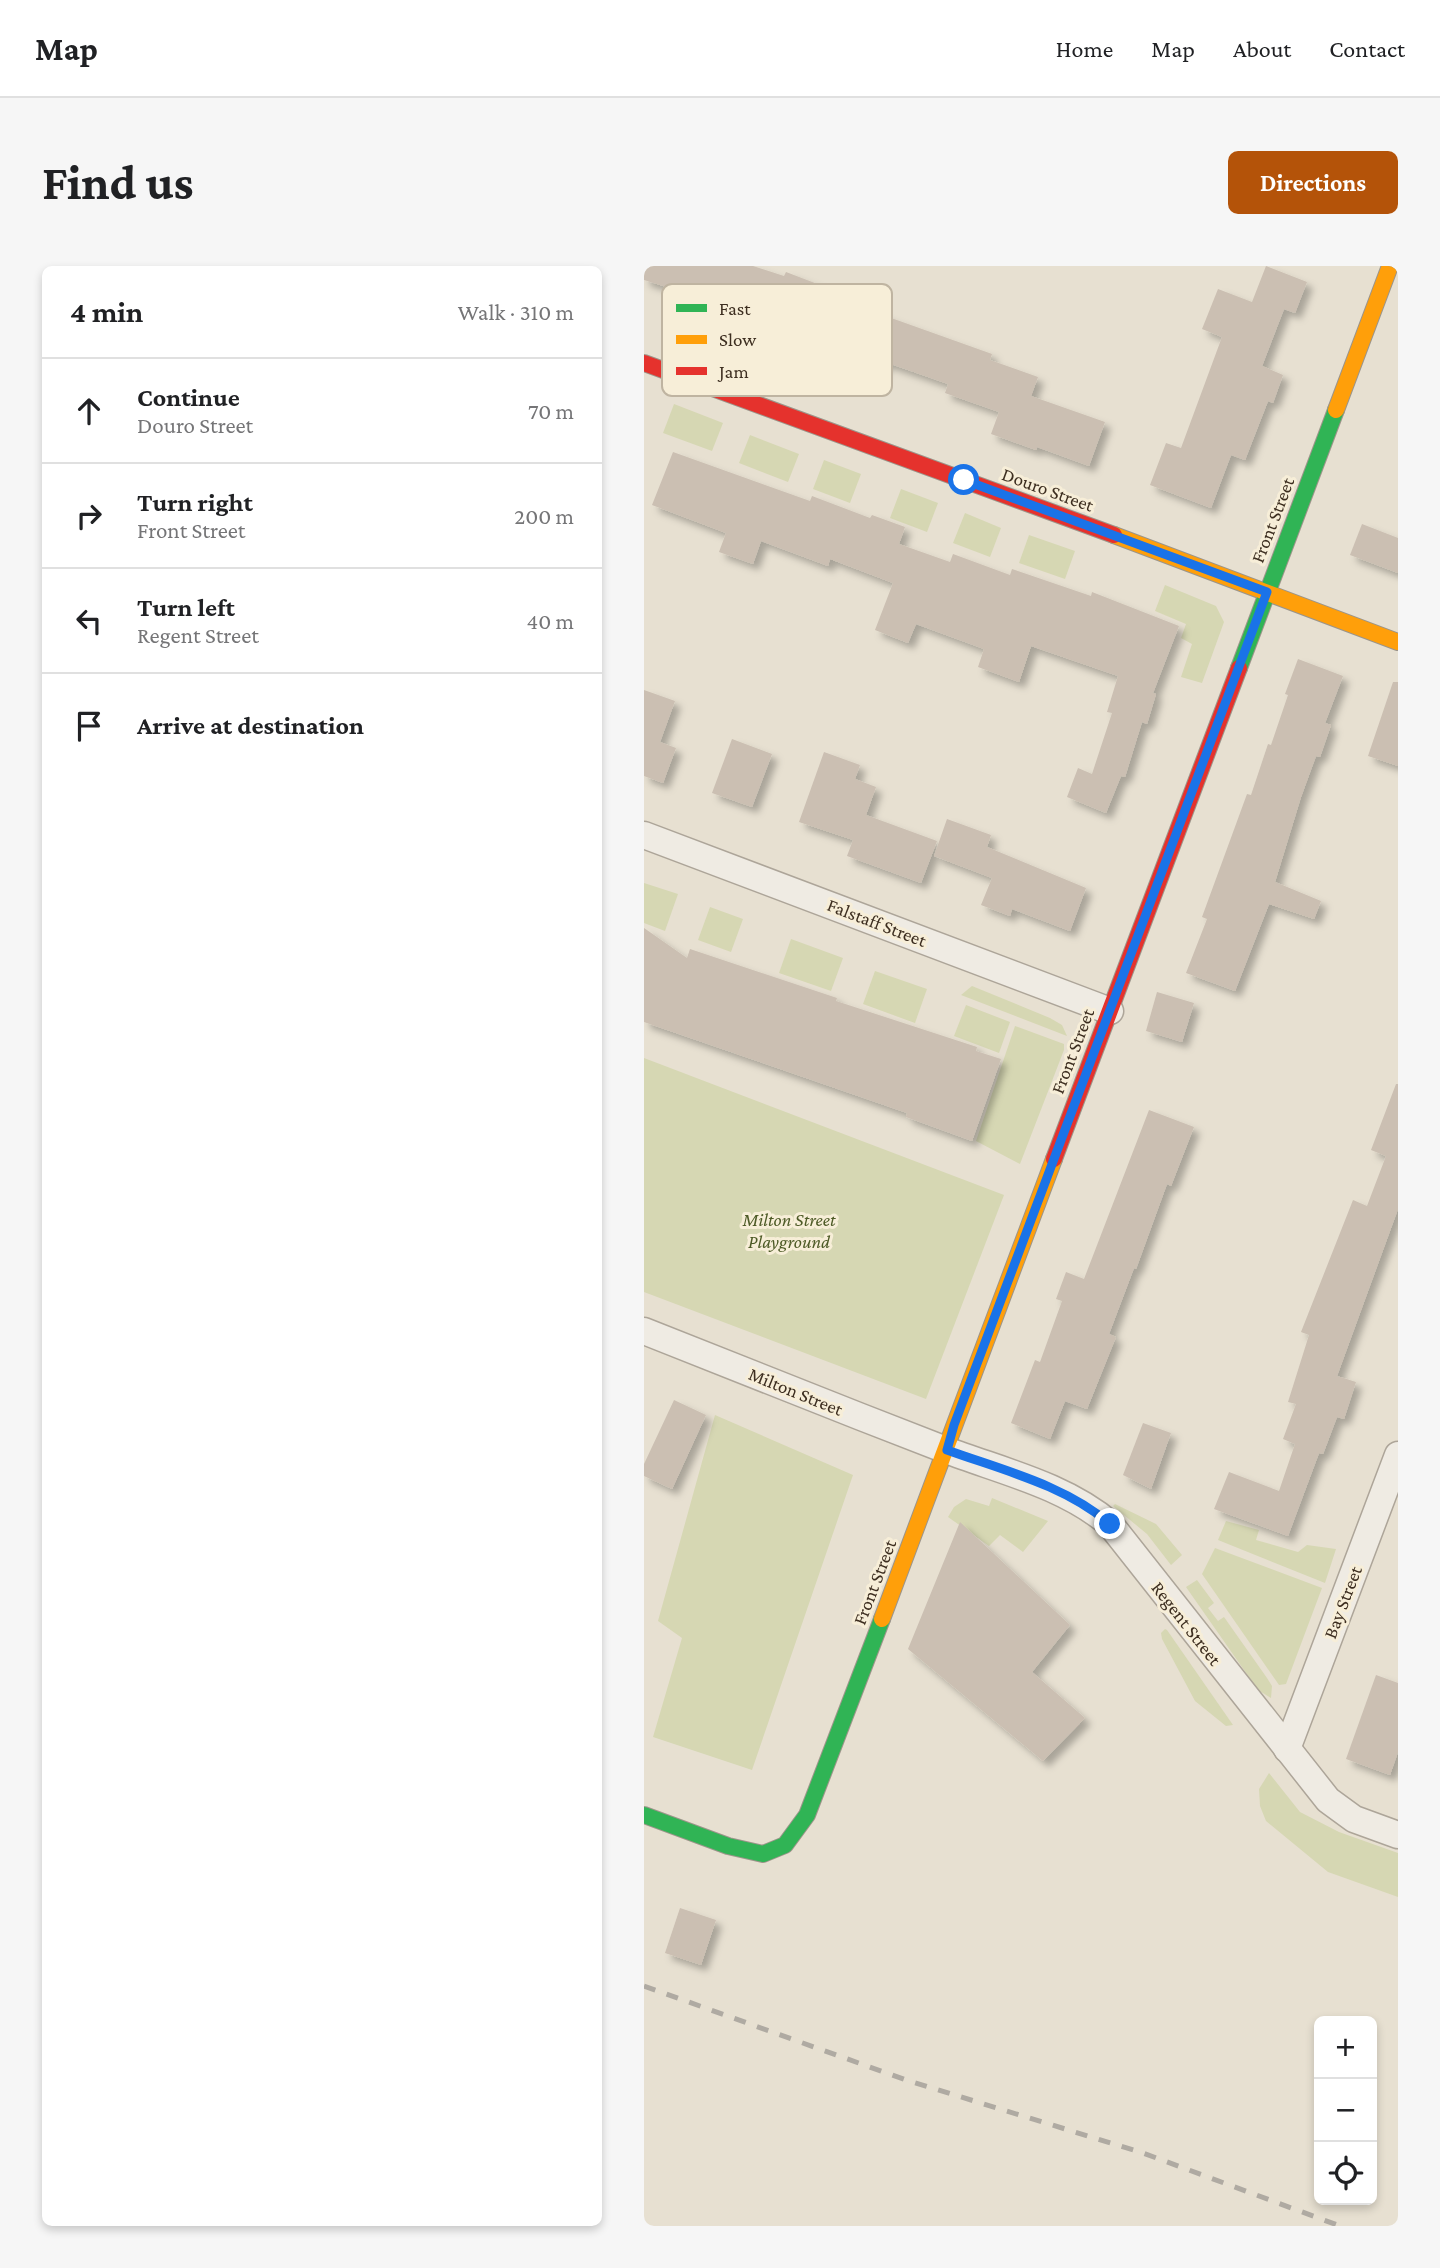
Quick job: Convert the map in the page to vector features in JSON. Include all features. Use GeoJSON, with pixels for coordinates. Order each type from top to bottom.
{"type":"FeatureCollection","features":[{"type":"Feature","properties":{"kind":"street","name":"Front Street"},"geometry":{"type":"LineString","coordinates":[[644,1815],[728,1846],[763,1854],[785,1845],[807,1815],[947,1450],[954,1425],[1390,266]]}},
{"type":"Feature","properties":{"kind":"street","name":"Douro Street"},"geometry":{"type":"LineString","coordinates":[[644,363],[662,370]]}},
{"type":"Feature","properties":{"kind":"street","name":"Douro Street"},"geometry":{"type":"LineString","coordinates":[[734,396],[1398,642]]}},
{"type":"Feature","properties":{"kind":"street","name":"Falstaff Street"},"geometry":{"type":"LineString","coordinates":[[644,835],[1110,1011]]}},
{"type":"Feature","properties":{"kind":"street","name":"Milton Street"},"geometry":{"type":"LineString","coordinates":[[644,1331],[947,1450]]}},
{"type":"Feature","properties":{"kind":"street","name":"Regent Street"},"geometry":{"type":"LineString","coordinates":[[947,1450],[1086,1505],[1110,1524],[1328,1800],[1354,1819],[1398,1835]]}},
{"type":"Feature","properties":{"kind":"street","name":"Bay Street"},"geometry":{"type":"LineString","coordinates":[[1287,1749],[1398,1455]]}},
{"type":"Feature","properties":{"kind":"green space"},"geometry":{"type":"Polygon","coordinates":[[[674,404],[723,423],[712,451],[663,433],[674,404]]]}},
{"type":"Feature","properties":{"kind":"green space"},"geometry":{"type":"Polygon","coordinates":[[[750,435],[799,454],[788,482],[739,463],[750,435]]]}},
{"type":"Feature","properties":{"kind":"green space"},"geometry":{"type":"Polygon","coordinates":[[[824,460],[861,474],[850,503],[813,489],[824,460]]]}},
{"type":"Feature","properties":{"kind":"green space"},"geometry":{"type":"Polygon","coordinates":[[[901,489],[938,503],[927,532],[890,518],[901,489]]]}},
{"type":"Feature","properties":{"kind":"green space"},"geometry":{"type":"Polygon","coordinates":[[[965,513],[1001,528],[990,557],[953,543],[965,513]]]}},
{"type":"Feature","properties":{"kind":"green space"},"geometry":{"type":"Polygon","coordinates":[[[1029,535],[1075,551],[1065,579],[1019,563],[1029,535]]]}},
{"type":"Feature","properties":{"kind":"green space"},"geometry":{"type":"Polygon","coordinates":[[[1165,585],[1216,606],[1224,622],[1202,683],[1181,677],[1192,644],[1181,638],[1186,624],[1155,611],[1165,585]]]}},
{"type":"Feature","properties":{"kind":"green space"},"geometry":{"type":"Polygon","coordinates":[[[644,883],[678,894],[665,931],[644,923],[644,883]]]}},
{"type":"Feature","properties":{"kind":"green space"},"geometry":{"type":"Polygon","coordinates":[[[710,907],[743,919],[731,952],[698,940],[710,907]]]}},
{"type":"Feature","properties":{"kind":"green space"},"geometry":{"type":"Polygon","coordinates":[[[791,939],[843,958],[831,991],[779,973],[791,939]]]}},
{"type":"Feature","properties":{"kind":"green space"},"geometry":{"type":"Polygon","coordinates":[[[875,971],[927,989],[915,1023],[863,1004],[875,971]]]}},
{"type":"Feature","properties":{"kind":"green space"},"geometry":{"type":"Polygon","coordinates":[[[972,986],[1050,1018],[1062,1025],[1067,1036],[961,995],[972,986]]]}},
{"type":"Feature","properties":{"kind":"green space"},"geometry":{"type":"Polygon","coordinates":[[[966,1005],[1010,1022],[999,1053],[954,1036],[966,1005]]]}},
{"type":"Feature","properties":{"kind":"green space"},"geometry":{"type":"Polygon","coordinates":[[[1015,1026],[1064,1044],[1020,1164],[976,1141],[1015,1026]]]}},
{"type":"Feature","properties":{"kind":"green space","name":"Milton Street Playground"},"geometry":{"type":"Polygon","coordinates":[[[644,1058],[1004,1195],[926,1399],[644,1292],[644,1058]]]}},
{"type":"Feature","properties":{"kind":"green space"},"geometry":{"type":"Polygon","coordinates":[[[715,1415],[853,1475],[752,1770],[653,1737],[682,1638],[658,1621],[715,1415]]]}},
{"type":"Feature","properties":{"kind":"green space"},"geometry":{"type":"Polygon","coordinates":[[[992,1498],[1048,1521],[1023,1552],[1000,1535],[989,1546],[948,1517],[954,1507],[966,1499],[989,1506],[992,1498]]]}},
{"type":"Feature","properties":{"kind":"green space"},"geometry":{"type":"Polygon","coordinates":[[[1115,1504],[1156,1524],[1182,1555],[1171,1565],[1147,1534],[1113,1506],[1115,1504]]]}},
{"type":"Feature","properties":{"kind":"green space"},"geometry":{"type":"Polygon","coordinates":[[[1226,1521],[1259,1530],[1256,1540],[1298,1552],[1307,1545],[1336,1549],[1325,1583],[1218,1540],[1226,1521]]]}},
{"type":"Feature","properties":{"kind":"green space"},"geometry":{"type":"Polygon","coordinates":[[[1215,1548],[1322,1588],[1286,1684],[1279,1685],[1202,1574],[1215,1548]]]}},
{"type":"Feature","properties":{"kind":"green space"},"geometry":{"type":"Polygon","coordinates":[[[1197,1580],[1214,1603],[1208,1608],[1218,1621],[1224,1617],[1267,1678],[1272,1686],[1271,1698],[1258,1690],[1186,1587],[1197,1580]]]}},
{"type":"Feature","properties":{"kind":"green space"},"geometry":{"type":"Polygon","coordinates":[[[1165,1629],[1233,1725],[1226,1726],[1195,1701],[1162,1639],[1161,1633],[1165,1629]]]}},
{"type":"Feature","properties":{"kind":"green space"},"geometry":{"type":"Polygon","coordinates":[[[1269,1773],[1300,1812],[1339,1832],[1398,1853],[1398,1897],[1328,1872],[1266,1821],[1260,1806],[1259,1789],[1269,1773]]]}},
{"type":"Feature","properties":{"kind":"building"},"geometry":{"type":"Polygon","coordinates":[[[644,266],[753,266],[784,276],[786,272],[817,284],[662,286],[644,280],[644,266]]]}},
{"type":"Feature","properties":{"kind":"building"},"geometry":{"type":"Polygon","coordinates":[[[1266,266],[1307,282],[1295,313],[1284,309],[1262,366],[1283,375],[1273,403],[1268,401],[1245,460],[1231,455],[1211,508],[1150,485],[1166,443],[1181,448],[1222,337],[1202,329],[1218,289],[1252,302],[1266,266]]]}},
{"type":"Feature","properties":{"kind":"building"},"geometry":{"type":"Polygon","coordinates":[[[892,318],[992,354],[990,360],[1038,377],[1031,396],[1105,422],[1089,466],[991,434],[999,412],[945,393],[948,384],[892,364],[892,318]]]}},
{"type":"Feature","properties":{"kind":"building"},"geometry":{"type":"Polygon","coordinates":[[[673,452],[810,501],[812,496],[870,518],[872,515],[905,527],[899,544],[950,562],[953,554],[1010,575],[1012,569],[1091,596],[1092,592],[1179,626],[1153,693],[1156,694],[1147,724],[1142,722],[1125,777],[1121,776],[1106,813],[1067,797],[1078,768],[1092,774],[1112,713],[1107,712],[1118,676],[1031,646],[1019,682],[978,667],[984,649],[916,624],[908,643],[875,630],[893,583],[830,559],[828,566],[761,541],[753,564],[719,552],[726,533],[652,505],[673,452]]]}},
{"type":"Feature","properties":{"kind":"building"},"geometry":{"type":"Polygon","coordinates":[[[1362,524],[1398,538],[1398,573],[1350,555],[1362,524]]]}},
{"type":"Feature","properties":{"kind":"building"},"geometry":{"type":"Polygon","coordinates":[[[1298,659],[1343,676],[1325,723],[1331,725],[1320,757],[1316,756],[1301,797],[1275,882],[1321,901],[1314,919],[1269,904],[1235,991],[1186,973],[1207,919],[1202,917],[1247,794],[1251,795],[1268,744],[1271,745],[1298,659]]]}},
{"type":"Feature","properties":{"kind":"building"},"geometry":{"type":"Polygon","coordinates":[[[1393,682],[1398,682],[1398,766],[1368,756],[1393,682]]]}},
{"type":"Feature","properties":{"kind":"building"},"geometry":{"type":"Polygon","coordinates":[[[644,690],[675,701],[660,742],[676,748],[663,783],[644,776],[644,690]]]}},
{"type":"Feature","properties":{"kind":"building"},"geometry":{"type":"Polygon","coordinates":[[[732,739],[772,754],[752,807],[712,793],[732,739]]]}},
{"type":"Feature","properties":{"kind":"building"},"geometry":{"type":"Polygon","coordinates":[[[824,752],[860,765],[855,779],[876,787],[866,815],[937,841],[921,883],[847,856],[853,840],[799,822],[824,752]]]}},
{"type":"Feature","properties":{"kind":"building"},"geometry":{"type":"Polygon","coordinates":[[[947,819],[991,835],[987,847],[1086,888],[1070,931],[1012,909],[1010,916],[981,905],[992,878],[934,856],[947,819]]]}},
{"type":"Feature","properties":{"kind":"building"},"geometry":{"type":"Polygon","coordinates":[[[644,928],[687,958],[690,949],[977,1047],[976,1051],[1001,1059],[972,1141],[906,1117],[907,1113],[644,1022],[644,928]]]}},
{"type":"Feature","properties":{"kind":"building"},"geometry":{"type":"Polygon","coordinates":[[[1157,992],[1194,1003],[1182,1042],[1146,1031],[1157,992]]]}},
{"type":"Feature","properties":{"kind":"building"},"geometry":{"type":"Polygon","coordinates":[[[1396,1084],[1398,1209],[1337,1376],[1356,1382],[1344,1419],[1337,1417],[1323,1454],[1319,1453],[1288,1536],[1214,1509],[1229,1472],[1279,1491],[1295,1444],[1283,1439],[1296,1404],[1288,1402],[1309,1335],[1301,1332],[1353,1200],[1367,1206],[1386,1156],[1371,1150],[1396,1084]]]}},
{"type":"Feature","properties":{"kind":"building"},"geometry":{"type":"Polygon","coordinates":[[[1149,1110],[1194,1127],[1171,1186],[1167,1184],[1136,1269],[1134,1268],[1109,1334],[1116,1337],[1087,1409],[1065,1401],[1050,1439],[1011,1423],[1035,1360],[1040,1362],[1062,1301],[1056,1299],[1066,1272],[1084,1279],[1149,1110]]]}},
{"type":"Feature","properties":{"kind":"building"},"geometry":{"type":"Polygon","coordinates":[[[674,1400],[706,1415],[672,1489],[644,1476],[644,1464],[674,1400]]]}},
{"type":"Feature","properties":{"kind":"building"},"geometry":{"type":"Polygon","coordinates":[[[1143,1423],[1171,1433],[1151,1489],[1123,1475],[1143,1423]]]}},
{"type":"Feature","properties":{"kind":"building"},"geometry":{"type":"Polygon","coordinates":[[[960,1522],[1070,1625],[1032,1672],[1085,1718],[1043,1761],[908,1649],[960,1522]]]}},
{"type":"Feature","properties":{"kind":"building"},"geometry":{"type":"Polygon","coordinates":[[[1376,1675],[1398,1683],[1398,1752],[1390,1775],[1346,1759],[1376,1675]]]}},
{"type":"Feature","properties":{"kind":"building"},"geometry":{"type":"Polygon","coordinates":[[[680,1908],[716,1920],[701,1965],[665,1953],[680,1908]]]}},
{"type":"Feature","properties":{"kind":"railway"},"geometry":{"type":"LineString","coordinates":[[644,1986],[906,2080],[1143,2153],[1340,2226]]}},
{"type":"Feature","properties":{"kind":"traffic: fast"},"geometry":{"type":"LineString","coordinates":[[1239,668],[1336,410]]}},
{"type":"Feature","properties":{"kind":"traffic: fast"},"geometry":{"type":"LineString","coordinates":[[644,1815],[728,1846],[763,1854],[785,1845],[807,1815],[882,1619]]}},
{"type":"Feature","properties":{"kind":"traffic: slow"},"geometry":{"type":"LineString","coordinates":[[1336,410],[1390,266]]}},
{"type":"Feature","properties":{"kind":"traffic: slow"},"geometry":{"type":"LineString","coordinates":[[1114,535],[1398,642]]}},
{"type":"Feature","properties":{"kind":"traffic: slow"},"geometry":{"type":"LineString","coordinates":[[882,1619],[1054,1159]]}},
{"type":"Feature","properties":{"kind":"traffic: jam"},"geometry":{"type":"LineString","coordinates":[[644,363],[662,370]]}},
{"type":"Feature","properties":{"kind":"traffic: jam"},"geometry":{"type":"LineString","coordinates":[[734,396],[1114,535]]}},
{"type":"Feature","properties":{"kind":"traffic: jam"},"geometry":{"type":"LineString","coordinates":[[1054,1159],[1239,668]]}},
{"type":"Feature","properties":{"kind":"route"},"geometry":{"type":"LineString","coordinates":[[964,480],[1267,592],[954,1425],[947,1450],[1086,1505],[1110,1524]]}}]}
